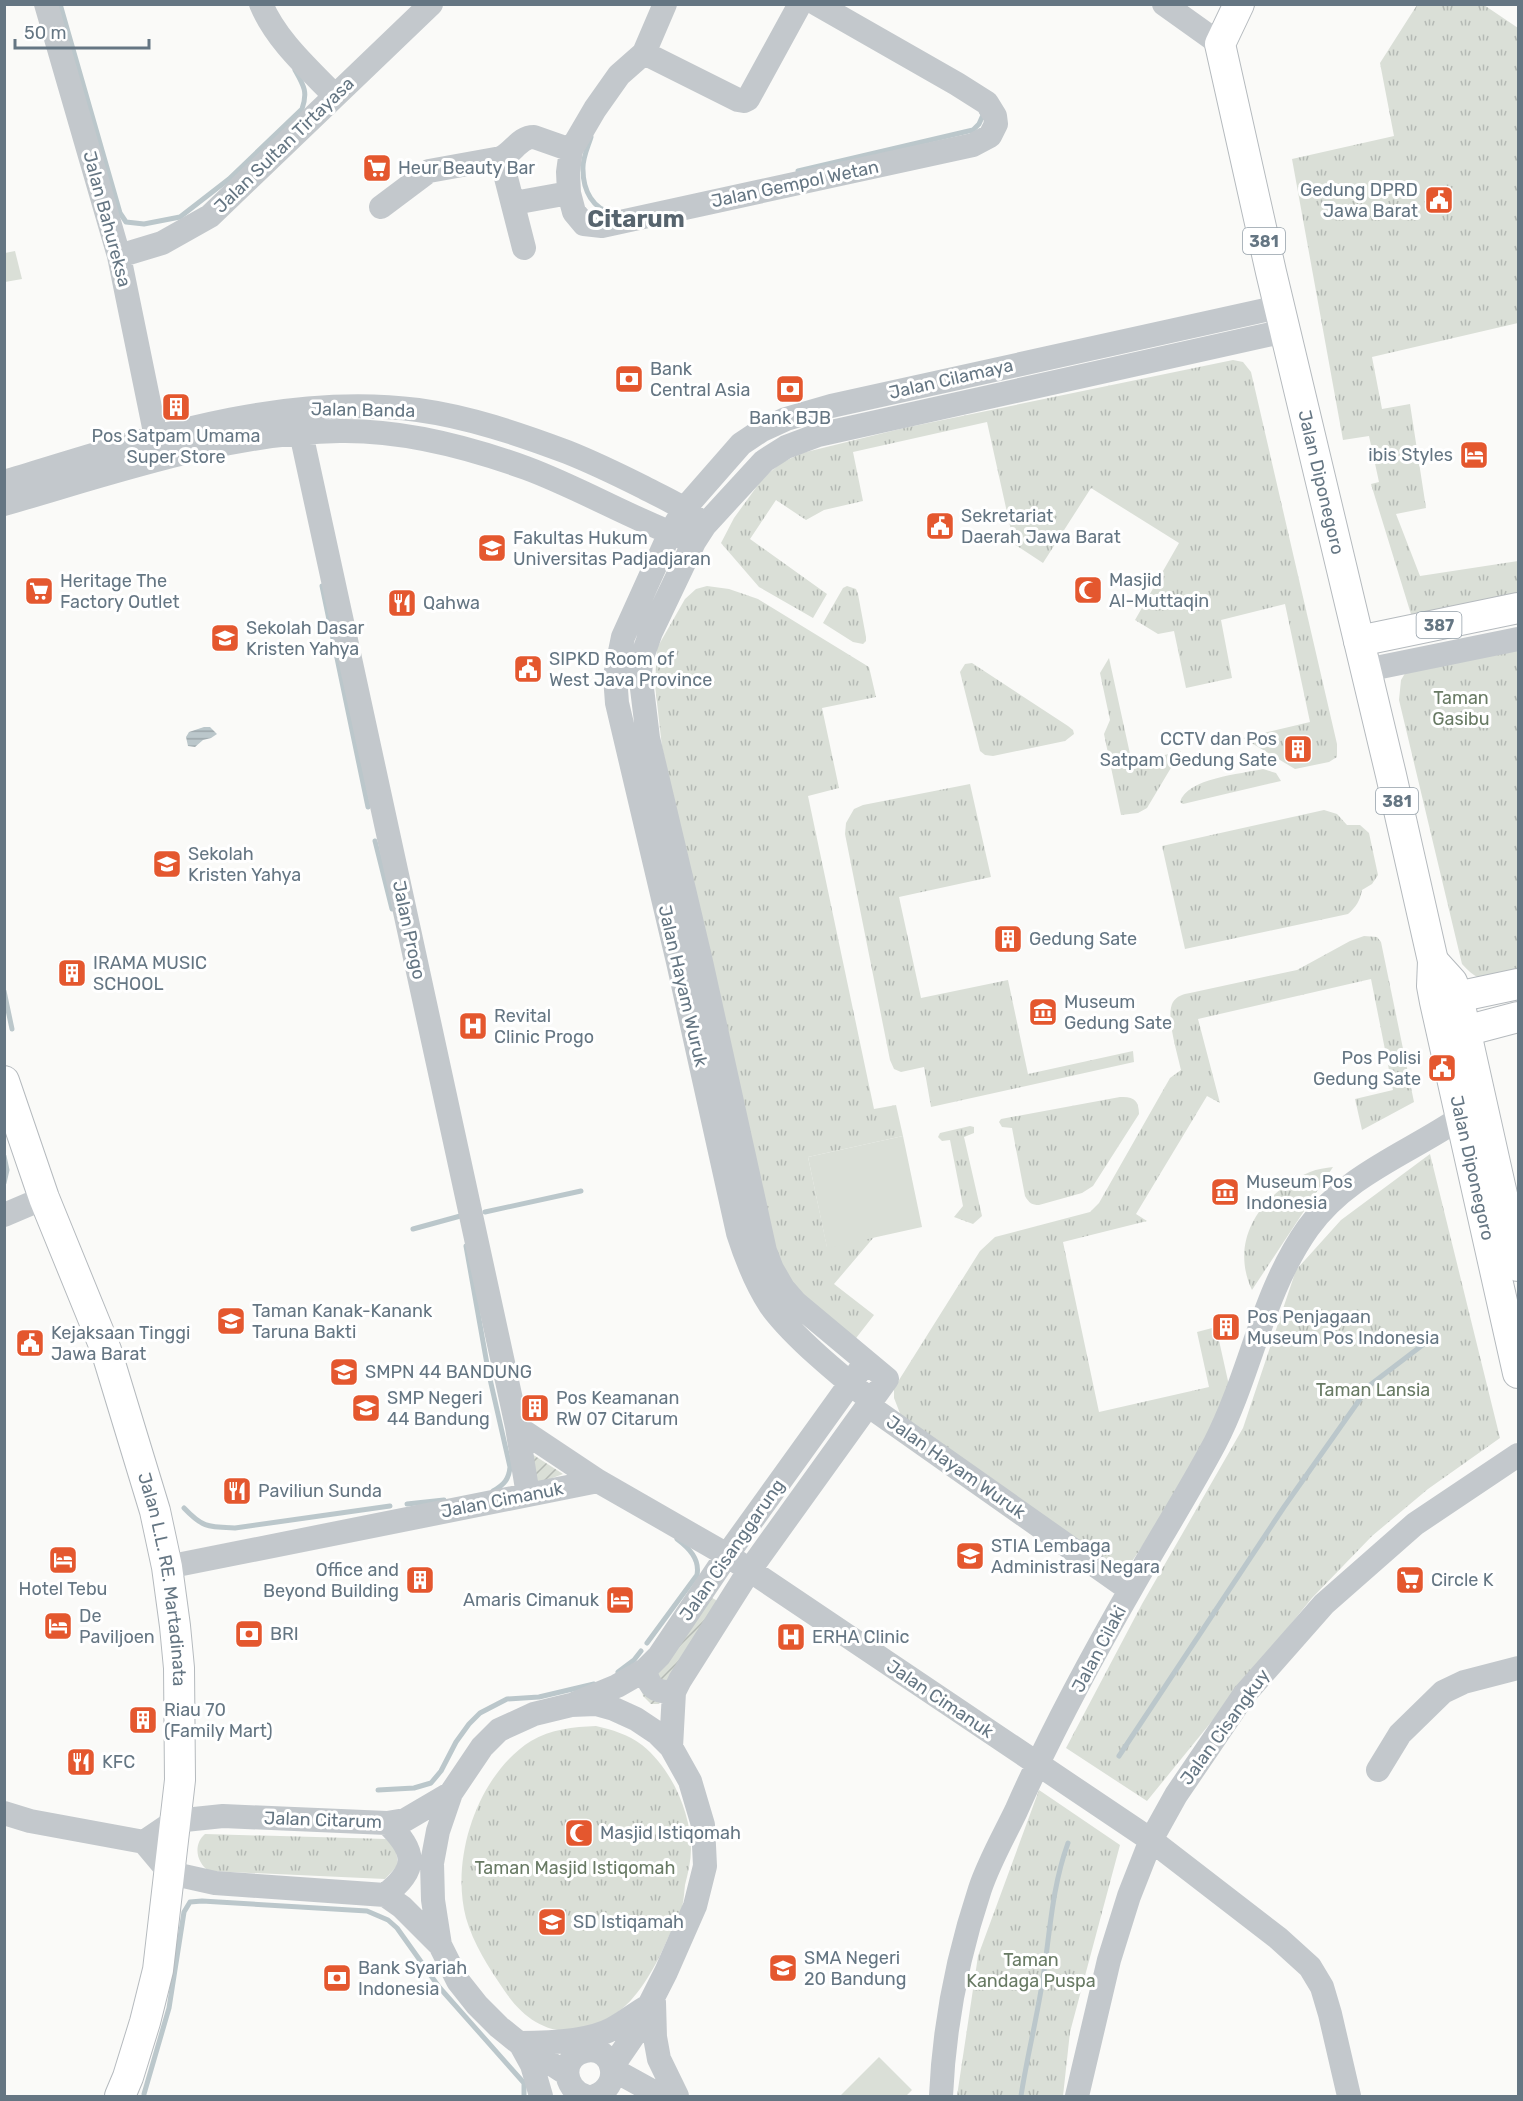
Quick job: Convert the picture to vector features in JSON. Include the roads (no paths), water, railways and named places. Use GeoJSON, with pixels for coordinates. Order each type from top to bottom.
{"type":"FeatureCollection","features":[{"type":"Feature","properties":{"kind":"main road"},"geometry":{"type":"LineString","coordinates":[[1220,45],[1239,4]]}},
{"type":"Feature","properties":{"kind":"main road","name":"Jalan Diponegoro"},"geometry":{"type":"LineString","coordinates":[[1220,45],[1433,961],[1452,982],[1446,999],[1454,1034],[1518,1266]]}},
{"type":"Feature","properties":{"kind":"main road","name":"387"},"geometry":{"type":"LineString","coordinates":[[1359,642],[1518,608]]}},
{"type":"Feature","properties":{"kind":"main road"},"geometry":{"type":"LineString","coordinates":[[1446,999],[1518,984]]}},
{"type":"Feature","properties":{"kind":"main road"},"geometry":{"type":"LineString","coordinates":[[1454,1034],[1518,1017]]}},
{"type":"Feature","properties":{"kind":"main road","name":"Jalan Diponegoro"},"geometry":{"type":"LineString","coordinates":[[1454,1034],[1460,1118],[1518,1373]]}},
{"type":"Feature","properties":{"kind":"main road","name":"Jalan L.L. RE. Martadinata"},"geometry":{"type":"LineString","coordinates":[[4,1080],[44,1198],[103,1340],[155,1511],[167,1567],[179,1668],[180,1769],[158,1970],[145,2022],[120,2097]]}},
{"type":"Feature","properties":{"kind":"street","name":"Jalan Bahureksa"},"geometry":{"type":"LineString","coordinates":[[46,4],[119,256],[156,437]]}},
{"type":"Feature","properties":{"kind":"street"},"geometry":{"type":"LineString","coordinates":[[261,4],[273,28],[334,96]]}},
{"type":"Feature","properties":{"kind":"street","name":"Jalan Sultan Tirtayasa"},"geometry":{"type":"LineString","coordinates":[[119,256],[162,243],[210,216],[431,4]]}},
{"type":"Feature","properties":{"kind":"street","name":"Jalan Gempol Wetan"},"geometry":{"type":"LineString","coordinates":[[665,4],[644,53],[619,75],[595,109],[571,150],[568,172],[569,193],[574,212],[584,224],[602,226],[974,145],[990,136],[996,124],[995,116],[987,103],[817,4]]}},
{"type":"Feature","properties":{"kind":"street"},"geometry":{"type":"LineString","coordinates":[[644,53],[738,100],[746,101],[800,4]]}},
{"type":"Feature","properties":{"kind":"street"},"geometry":{"type":"LineString","coordinates":[[1164,4],[1220,45]]}},
{"type":"Feature","properties":{"kind":"street"},"geometry":{"type":"LineString","coordinates":[[381,207],[429,171],[501,158],[528,137],[571,150]]}},
{"type":"Feature","properties":{"kind":"street"},"geometry":{"type":"LineString","coordinates":[[501,158],[524,248]]}},
{"type":"Feature","properties":{"kind":"street"},"geometry":{"type":"LineString","coordinates":[[514,203],[569,193]]}},
{"type":"Feature","properties":{"kind":"street","name":"Jalan Cilamaya"},"geometry":{"type":"LineString","coordinates":[[670,533],[685,508],[741,444],[762,430],[786,419],[831,406],[1282,319]]}},
{"type":"Feature","properties":{"kind":"street","name":"Jalan Cilamaya"},"geometry":{"type":"LineString","coordinates":[[699,534],[764,462],[786,447],[818,435],[1282,319]]}},
{"type":"Feature","properties":{"kind":"street","name":"Jalan Banda"},"geometry":{"type":"LineString","coordinates":[[4,482],[156,437],[251,416],[300,409],[381,406],[419,410],[501,428],[550,446],[602,467],[685,508],[699,534]]}},
{"type":"Feature","properties":{"kind":"street"},"geometry":{"type":"LineString","coordinates":[[831,406],[836,431]]}},
{"type":"Feature","properties":{"kind":"street","name":"Jalan Banda"},"geometry":{"type":"LineString","coordinates":[[4,504],[196,451],[301,433],[342,431],[436,442],[482,453],[563,483],[670,533],[699,534]]}},
{"type":"Feature","properties":{"kind":"street","name":"Jalan Progo"},"geometry":{"type":"LineString","coordinates":[[301,433],[517,1427],[528,1495]]}},
{"type":"Feature","properties":{"kind":"street"},"geometry":{"type":"LineString","coordinates":[[730,455],[749,476]]}},
{"type":"Feature","properties":{"kind":"street","name":"Jalan Hayam Wuruk"},"geometry":{"type":"LineString","coordinates":[[670,533],[623,638],[615,676],[617,703],[637,740],[734,1159],[772,1269],[796,1303],[887,1379]]}},
{"type":"Feature","properties":{"kind":"street","name":"Jalan Hayam Wuruk"},"geometry":{"type":"LineString","coordinates":[[637,740],[642,657],[651,632],[699,534]]}},
{"type":"Feature","properties":{"kind":"street","name":"387"},"geometry":{"type":"LineString","coordinates":[[1366,670],[1518,639]]}},
{"type":"Feature","properties":{"kind":"street","name":"Jalan Cilaki"},"geometry":{"type":"LineString","coordinates":[[941,2097],[943,2052],[959,1966],[981,1887],[1037,1764],[1130,1590],[1214,1444],[1229,1413],[1264,1315],[1283,1272],[1309,1227],[1336,1197],[1370,1170],[1437,1134],[1460,1118]]}},
{"type":"Feature","properties":{"kind":"street","name":"Jalan Hayam Wuruk"},"geometry":{"type":"LineString","coordinates":[[734,1159],[738,1233],[755,1279],[771,1306],[794,1332],[871,1403],[1130,1590]]}},
{"type":"Feature","properties":{"kind":"street"},"geometry":{"type":"LineString","coordinates":[[4,1215],[44,1198]]}},
{"type":"Feature","properties":{"kind":"street","name":"Jalan Cisanggarung"},"geometry":{"type":"LineString","coordinates":[[572,1705],[617,1686],[645,1670],[659,1656],[727,1555],[866,1362]]}},
{"type":"Feature","properties":{"kind":"street","name":"Jalan Cisanggarung"},"geometry":{"type":"LineString","coordinates":[[671,1747],[674,1692],[749,1571],[887,1379]]}},
{"type":"Feature","properties":{"kind":"street"},"geometry":{"type":"LineString","coordinates":[[517,1427],[598,1481]]}},
{"type":"Feature","properties":{"kind":"street","name":"Jalan Cisangkuy"},"geometry":{"type":"LineString","coordinates":[[1077,2097],[1109,1960],[1129,1896],[1151,1840],[1176,1796],[1244,1695],[1324,1604],[1415,1524],[1518,1455]]}},
{"type":"Feature","properties":{"kind":"street","name":"Jalan Cimanuk"},"geometry":{"type":"LineString","coordinates":[[167,1567],[598,1481],[727,1555],[1151,1840],[1278,1938],[1311,1966],[1322,1988],[1349,2097]]}},
{"type":"Feature","properties":{"kind":"street"},"geometry":{"type":"LineString","coordinates":[[1378,1770],[1400,1734],[1443,1692],[1464,1682],[1518,1668]]}},
{"type":"Feature","properties":{"kind":"street"},"geometry":{"type":"LineString","coordinates":[[645,1670],[647,1680],[652,1687],[662,1693],[674,1692]]}},
{"type":"Feature","properties":{"kind":"street"},"geometry":{"type":"LineString","coordinates":[[570,2087],[499,2027],[458,1981],[440,1945],[433,1900],[432,1863],[438,1831],[451,1793],[482,1748],[499,1730],[534,1714],[572,1705],[596,1704],[636,1719],[657,1733],[671,1747],[690,1781],[703,1825],[705,1866],[695,1906],[666,1972],[634,2035],[612,2068],[611,2083],[602,2094],[596,2096]]}},
{"type":"Feature","properties":{"kind":"street","name":"Jalan Citarum"},"geometry":{"type":"LineString","coordinates":[[175,1821],[223,1816],[387,1823],[405,1820],[451,1793]]}},
{"type":"Feature","properties":{"kind":"street"},"geometry":{"type":"LineString","coordinates":[[4,1813],[30,1821],[144,1842],[170,1873],[215,1883],[385,1895],[402,1907],[440,1945]]}},
{"type":"Feature","properties":{"kind":"street"},"geometry":{"type":"LineString","coordinates":[[144,1842],[175,1821]]}},
{"type":"Feature","properties":{"kind":"street"},"geometry":{"type":"LineString","coordinates":[[385,1895],[401,1883],[408,1870],[410,1853],[402,1838],[387,1823]]}},
{"type":"Feature","properties":{"kind":"street"},"geometry":{"type":"LineString","coordinates":[[519,2043],[541,2043],[595,2035],[612,2029],[651,2001]]}},
{"type":"Feature","properties":{"kind":"street"},"geometry":{"type":"LineString","coordinates":[[651,2001],[659,2059],[677,2097]]}},
{"type":"Feature","properties":{"kind":"street"},"geometry":{"type":"LineString","coordinates":[[519,2043],[532,2065],[541,2097]]}},
{"type":"Feature","properties":{"kind":"street"},"geometry":{"type":"LineString","coordinates":[[570,2087],[571,2059],[584,2051],[605,2056],[612,2068],[661,2097]]}},
{"type":"Feature","properties":{"kind":"waterway"},"geometry":{"type":"LineString","coordinates":[[60,4],[120,213],[126,222],[144,224],[180,217],[229,179],[302,109],[305,98],[304,89],[295,70]]}},
{"type":"Feature","properties":{"kind":"waterway"},"geometry":{"type":"LineString","coordinates":[[798,171],[973,130],[979,124],[982,113]]}},
{"type":"Feature","properties":{"kind":"waterway"},"geometry":{"type":"LineString","coordinates":[[591,137],[583,162],[583,177],[587,192],[600,208],[613,213]]}},
{"type":"Feature","properties":{"kind":"waterway"},"geometry":{"type":"LineString","coordinates":[[322,586],[368,807]]}},
{"type":"Feature","properties":{"kind":"waterway"},"geometry":{"type":"LineString","coordinates":[[375,841],[392,909]]}},
{"type":"Feature","properties":{"kind":"waterway"},"geometry":{"type":"LineString","coordinates":[[4,991],[12,1029]]}},
{"type":"Feature","properties":{"kind":"waterway"},"geometry":{"type":"LineString","coordinates":[[4,1156],[7,1170],[4,1183]]}},
{"type":"Feature","properties":{"kind":"waterway"},"geometry":{"type":"LineString","coordinates":[[485,1212],[581,1191]]}},
{"type":"Feature","properties":{"kind":"waterway"},"geometry":{"type":"LineString","coordinates":[[413,1229],[464,1215]]}},
{"type":"Feature","properties":{"kind":"waterway"},"geometry":{"type":"LineString","coordinates":[[466,1246],[487,1364]]}},
{"type":"Feature","properties":{"kind":"waterway"},"geometry":{"type":"LineString","coordinates":[[1119,1756],[1284,1507],[1370,1385],[1437,1334]]}},
{"type":"Feature","properties":{"kind":"waterway"},"geometry":{"type":"LineString","coordinates":[[490,1379],[510,1467],[505,1481],[493,1491]]}},
{"type":"Feature","properties":{"kind":"waterway"},"geometry":{"type":"LineString","coordinates":[[407,1504],[444,1500]]}},
{"type":"Feature","properties":{"kind":"waterway"},"geometry":{"type":"LineString","coordinates":[[184,1508],[206,1525],[235,1528],[390,1506]]}},
{"type":"Feature","properties":{"kind":"waterway"},"geometry":{"type":"LineString","coordinates":[[647,1643],[697,1575],[697,1564],[693,1554],[677,1539]]}},
{"type":"Feature","properties":{"kind":"waterway"},"geometry":{"type":"LineString","coordinates":[[618,1672],[634,1660],[641,1651]]}},
{"type":"Feature","properties":{"kind":"waterway"},"geometry":{"type":"LineString","coordinates":[[378,1790],[414,1788],[431,1783],[441,1771],[456,1742],[469,1724],[480,1713],[507,1699],[539,1697],[594,1684]]}},
{"type":"Feature","properties":{"kind":"waterway"},"geometry":{"type":"LineString","coordinates":[[1021,2096],[1041,1993],[1055,1893],[1068,1843]]}},
{"type":"Feature","properties":{"kind":"waterway"},"geometry":{"type":"LineString","coordinates":[[144,2094],[169,2008],[184,1912],[190,1902],[202,1901],[367,1911],[388,1920],[397,1928],[439,1987],[524,2083],[524,2096]]}},
{"type":"Feature","properties":{"kind":"place","name":"Heur Beauty Bar"},"geometry":{"type":"Point","coordinates":[377,168]}},
{"type":"Feature","properties":{"kind":"place","name":"Gedung DPRD Jawa Barat"},"geometry":{"type":"Point","coordinates":[1439,200]}},
{"type":"Feature","properties":{"kind":"place","name":"Bank Central Asia"},"geometry":{"type":"Point","coordinates":[629,379]}},
{"type":"Feature","properties":{"kind":"place","name":"Bank BJB"},"geometry":{"type":"Point","coordinates":[790,389]}},
{"type":"Feature","properties":{"kind":"place","name":"Pos Satpam Umama Super Store"},"geometry":{"type":"Point","coordinates":[176,407]}},
{"type":"Feature","properties":{"kind":"place","name":"ibis Styles"},"geometry":{"type":"Point","coordinates":[1474,455]}},
{"type":"Feature","properties":{"kind":"place","name":"Sekretariat Daerah Jawa Barat"},"geometry":{"type":"Point","coordinates":[940,526]}},
{"type":"Feature","properties":{"kind":"place","name":"Fakultas Hukum Universitas Padjadjaran"},"geometry":{"type":"Point","coordinates":[492,548]}},
{"type":"Feature","properties":{"kind":"place","name":"Masjid Al-Muttaqin"},"geometry":{"type":"Point","coordinates":[1088,590]}},
{"type":"Feature","properties":{"kind":"place","name":"Heritage The Factory Outlet"},"geometry":{"type":"Point","coordinates":[39,591]}},
{"type":"Feature","properties":{"kind":"place","name":"Qahwa"},"geometry":{"type":"Point","coordinates":[402,603]}},
{"type":"Feature","properties":{"kind":"place","name":"Sekolah Dasar Kristen Yahya"},"geometry":{"type":"Point","coordinates":[225,638]}},
{"type":"Feature","properties":{"kind":"place","name":"SIPKD Room of West Java Province"},"geometry":{"type":"Point","coordinates":[528,669]}},
{"type":"Feature","properties":{"kind":"place","name":"CCTV dan Pos Satpam Gedung Sate"},"geometry":{"type":"Point","coordinates":[1298,749]}},
{"type":"Feature","properties":{"kind":"place","name":"Sekolah Kristen Yahya"},"geometry":{"type":"Point","coordinates":[167,864]}},
{"type":"Feature","properties":{"kind":"place","name":"Gedung Sate"},"geometry":{"type":"Point","coordinates":[1008,939]}},
{"type":"Feature","properties":{"kind":"place","name":"IRAMA MUSIC SCHOOL"},"geometry":{"type":"Point","coordinates":[72,973]}},
{"type":"Feature","properties":{"kind":"place","name":"Museum Gedung Sate"},"geometry":{"type":"Point","coordinates":[1043,1012]}},
{"type":"Feature","properties":{"kind":"place","name":"Revital Clinic Progo"},"geometry":{"type":"Point","coordinates":[473,1026]}},
{"type":"Feature","properties":{"kind":"place","name":"Pos Polisi Gedung Sate"},"geometry":{"type":"Point","coordinates":[1442,1068]}},
{"type":"Feature","properties":{"kind":"place","name":"Museum Pos Indonesia"},"geometry":{"type":"Point","coordinates":[1225,1192]}},
{"type":"Feature","properties":{"kind":"place","name":"Taman Kanak-Kanank Taruna Bakti"},"geometry":{"type":"Point","coordinates":[231,1321]}},
{"type":"Feature","properties":{"kind":"place","name":"Pos Penjagaan Museum Pos Indonesia"},"geometry":{"type":"Point","coordinates":[1226,1327]}},
{"type":"Feature","properties":{"kind":"place","name":"Kejaksaan Tinggi Jawa Barat"},"geometry":{"type":"Point","coordinates":[30,1343]}},
{"type":"Feature","properties":{"kind":"place","name":"SMPN 44 BANDUNG"},"geometry":{"type":"Point","coordinates":[344,1372]}},
{"type":"Feature","properties":{"kind":"place","name":"SMP Negeri 44 Bandung"},"geometry":{"type":"Point","coordinates":[366,1408]}},
{"type":"Feature","properties":{"kind":"place","name":"Pos Keamanan RW 07 Citarum"},"geometry":{"type":"Point","coordinates":[535,1408]}},
{"type":"Feature","properties":{"kind":"place","name":"Paviliun Sunda"},"geometry":{"type":"Point","coordinates":[237,1491]}},
{"type":"Feature","properties":{"kind":"place","name":"STIA Lembaga Administrasi Negara"},"geometry":{"type":"Point","coordinates":[970,1556]}},
{"type":"Feature","properties":{"kind":"place","name":"Hotel Tebu"},"geometry":{"type":"Point","coordinates":[63,1560]}},
{"type":"Feature","properties":{"kind":"place","name":"Office and Beyond Building"},"geometry":{"type":"Point","coordinates":[420,1580]}},
{"type":"Feature","properties":{"kind":"place","name":"Circle K"},"geometry":{"type":"Point","coordinates":[1410,1580]}},
{"type":"Feature","properties":{"kind":"place","name":"Amaris Cimanuk"},"geometry":{"type":"Point","coordinates":[620,1600]}},
{"type":"Feature","properties":{"kind":"place","name":"De Paviljoen"},"geometry":{"type":"Point","coordinates":[58,1626]}},
{"type":"Feature","properties":{"kind":"place","name":"BRI"},"geometry":{"type":"Point","coordinates":[249,1634]}},
{"type":"Feature","properties":{"kind":"place","name":"ERHA Clinic"},"geometry":{"type":"Point","coordinates":[791,1637]}},
{"type":"Feature","properties":{"kind":"place","name":"Riau 70 (Family Mart)"},"geometry":{"type":"Point","coordinates":[143,1720]}},
{"type":"Feature","properties":{"kind":"place","name":"KFC"},"geometry":{"type":"Point","coordinates":[81,1762]}},
{"type":"Feature","properties":{"kind":"place","name":"Masjid Istiqomah"},"geometry":{"type":"Point","coordinates":[579,1833]}},
{"type":"Feature","properties":{"kind":"place","name":"SD Istiqamah"},"geometry":{"type":"Point","coordinates":[552,1922]}},
{"type":"Feature","properties":{"kind":"place","name":"SMA Negeri 20 Bandung"},"geometry":{"type":"Point","coordinates":[783,1968]}},
{"type":"Feature","properties":{"kind":"place","name":"Bank Syariah Indonesia"},"geometry":{"type":"Point","coordinates":[337,1978]}},
{"type":"Feature","properties":{"kind":"district","name":"Citarum"},"geometry":{"type":"Point","coordinates":[636,219]}},
{"type":"Feature","properties":{"kind":"park label","name":"Taman Gasibu"},"geometry":{"type":"Point","coordinates":[1461,708]}},
{"type":"Feature","properties":{"kind":"park label","name":"Taman Lansia"},"geometry":{"type":"Point","coordinates":[1373,1390]}},
{"type":"Feature","properties":{"kind":"park label","name":"Taman Masjid Istiqomah"},"geometry":{"type":"Point","coordinates":[575,1868]}},
{"type":"Feature","properties":{"kind":"park label","name":"Taman Kandaga Puspa"},"geometry":{"type":"Point","coordinates":[1031,1970]}}]}
